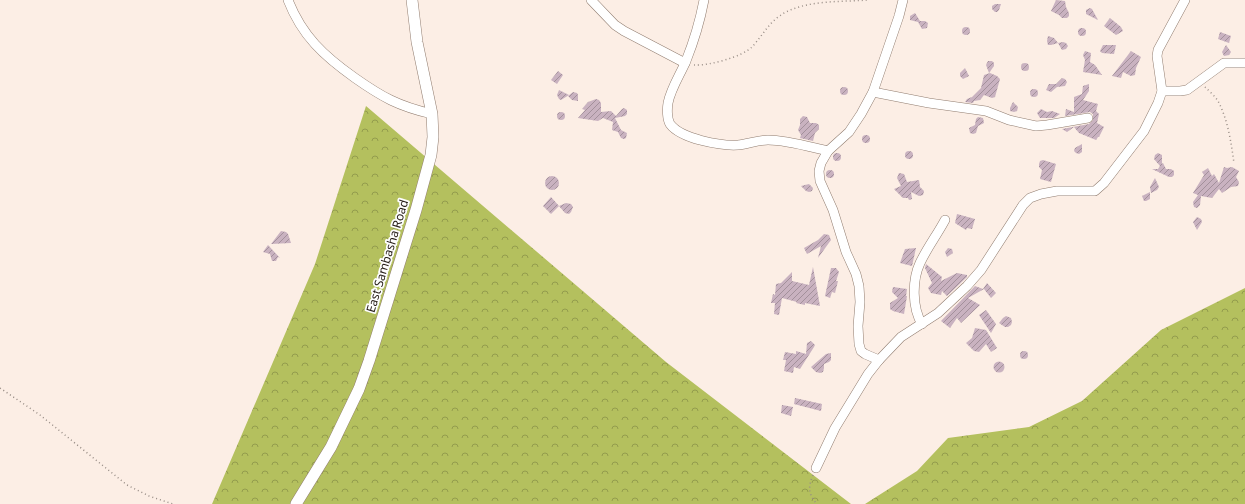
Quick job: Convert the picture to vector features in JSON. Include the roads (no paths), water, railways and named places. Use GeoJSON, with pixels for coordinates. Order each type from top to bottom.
{"type":"FeatureCollection","features":[{"type":"Feature","properties":{"kind":"street"},"geometry":{"type":"LineString","coordinates":[[288,0],[295,18],[308,37],[334,63],[377,94],[390,101],[409,109],[432,114]]}},
{"type":"Feature","properties":{"kind":"street","name":"East Sambasha Road"},"geometry":{"type":"LineString","coordinates":[[296,504],[331,447],[359,389],[416,210],[431,155],[433,137],[432,114],[417,42],[412,0]]}},
{"type":"Feature","properties":{"kind":"street"},"geometry":{"type":"LineString","coordinates":[[591,0],[615,25],[685,63]]}},
{"type":"Feature","properties":{"kind":"street"},"geometry":{"type":"LineString","coordinates":[[704,0],[699,26],[685,63],[673,87],[668,103],[667,114],[670,123],[677,130],[701,141],[721,145],[739,145],[769,140],[782,141],[828,151]]}},
{"type":"Feature","properties":{"kind":"street"},"geometry":{"type":"LineString","coordinates":[[879,360],[861,351],[858,326],[860,302],[859,286],[846,252],[833,210],[820,181],[819,171],[821,163],[828,151],[849,132],[873,92],[903,0]]}},
{"type":"Feature","properties":{"kind":"street"},"geometry":{"type":"LineString","coordinates":[[816,468],[835,428],[868,374],[879,360],[901,337],[938,313],[967,286],[980,270],[1023,205],[1030,198],[1057,191],[1095,191],[1099,189],[1144,131],[1158,103],[1162,91],[1156,56],[1185,0]]}},
{"type":"Feature","properties":{"kind":"street"},"geometry":{"type":"LineString","coordinates":[[1162,91],[1187,90],[1224,63],[1245,63]]}},
{"type":"Feature","properties":{"kind":"street"},"geometry":{"type":"LineString","coordinates":[[873,92],[930,103],[986,111],[1009,120],[1036,126],[1088,118]]}},
{"type":"Feature","properties":{"kind":"street"},"geometry":{"type":"LineString","coordinates":[[922,324],[915,309],[917,272],[920,263],[945,220]]}}]}
